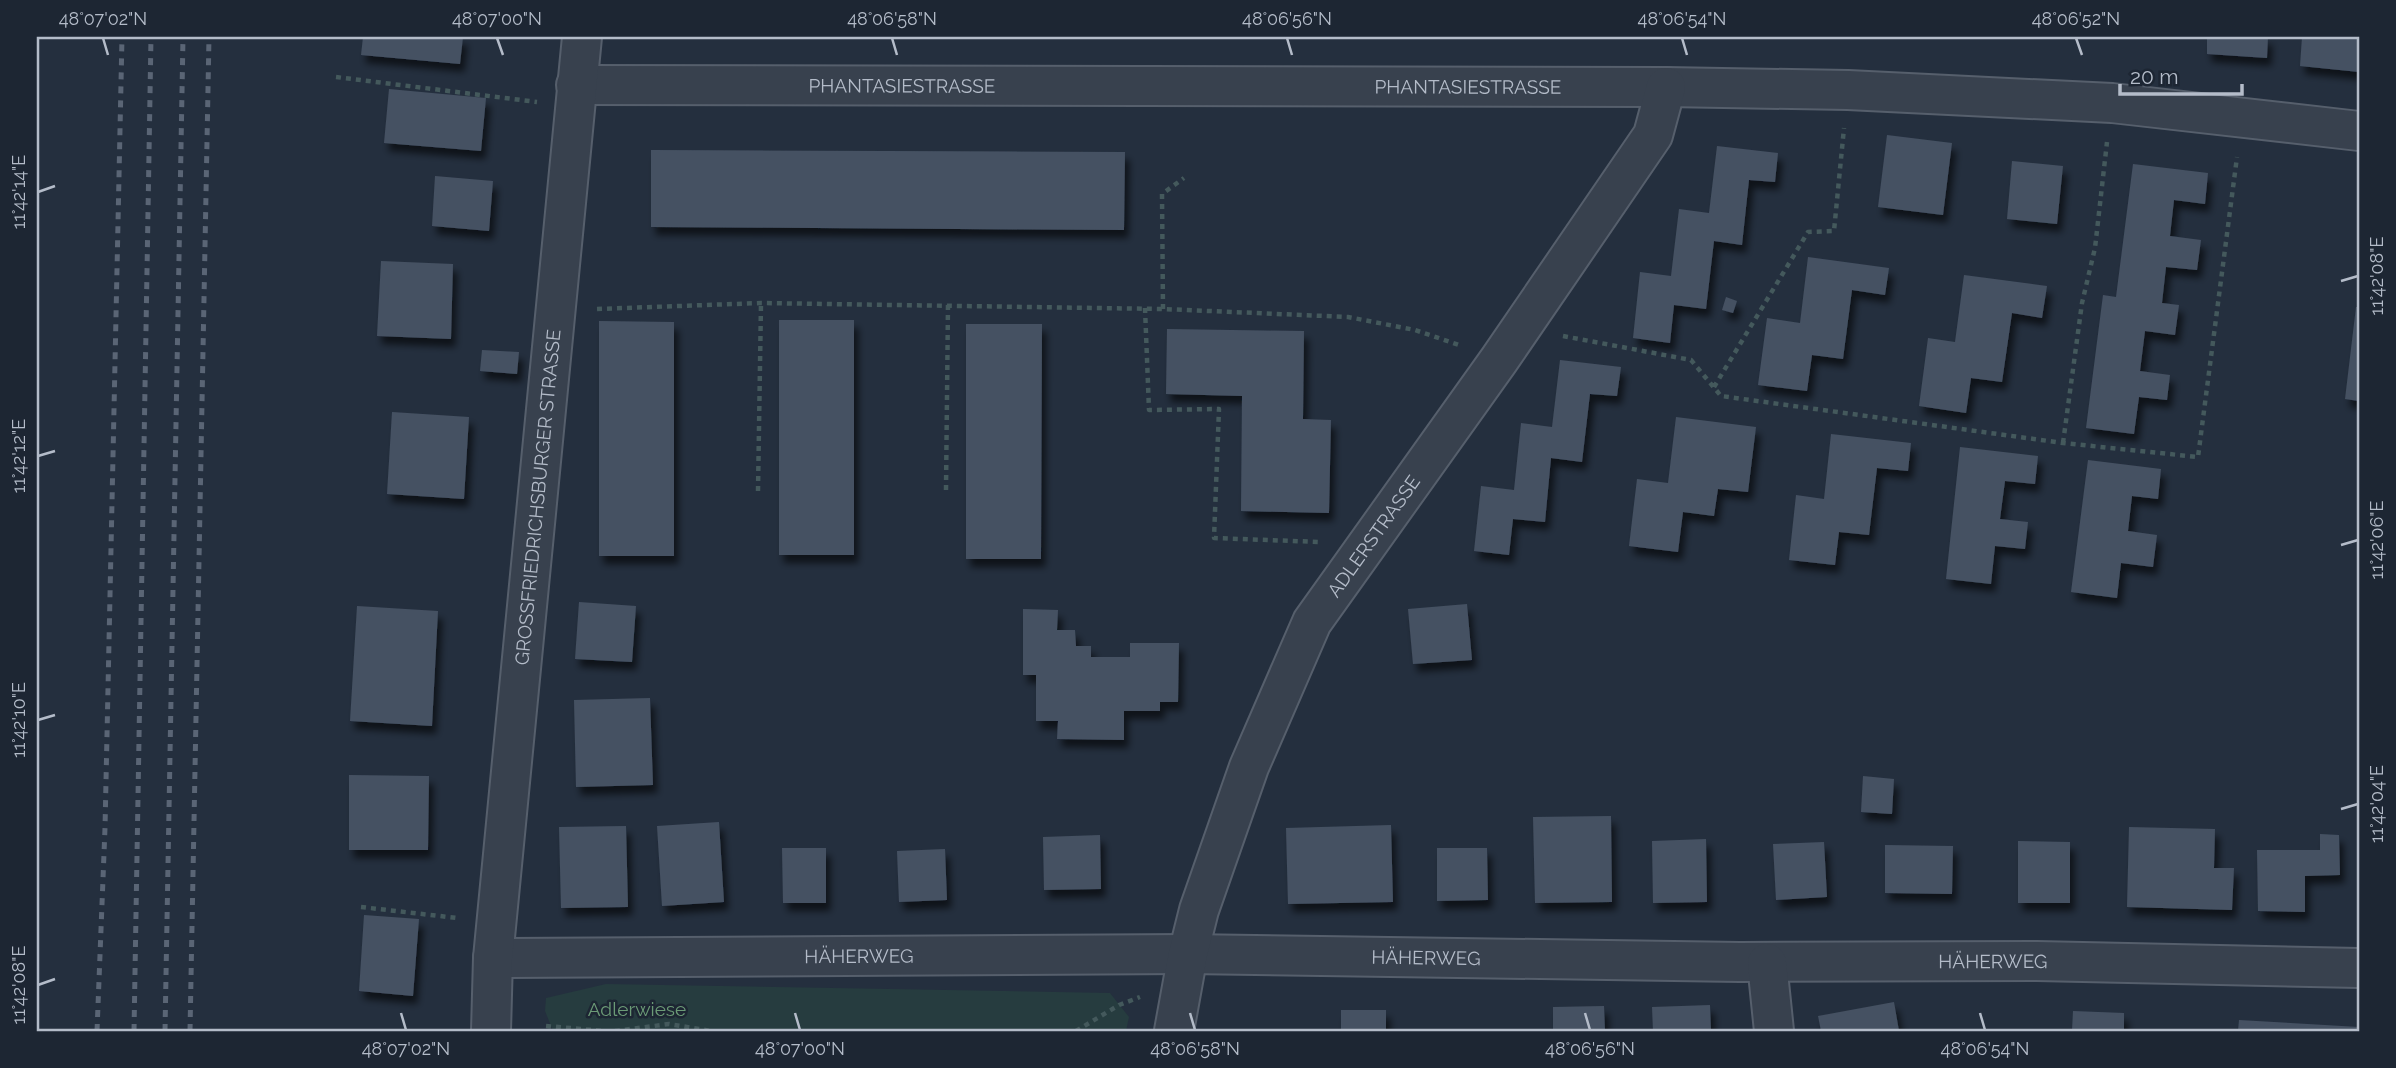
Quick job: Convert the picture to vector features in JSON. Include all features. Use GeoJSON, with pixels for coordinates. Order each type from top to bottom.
{"type":"FeatureCollection","features":[{"type":"Feature","properties":{"kind":"street","name":"GROSSFRIEDRICHSBURGER STRASSE"},"geometry":{"type":"LineString","coordinates":[[510,1023],[493,958],[582,37]]}},
{"type":"Feature","properties":{"kind":"street","name":"PHANTASIESTRASSE"},"geometry":{"type":"LineString","coordinates":[[576,85],[1666,86],[1848,90],[2112,103],[2359,131]]}},
{"type":"Feature","properties":{"kind":"street","name":"ADLERSTRASSE"},"geometry":{"type":"LineString","coordinates":[[1174,1031],[1199,911],[1249,767],[1312,622],[1499,360],[1653,135],[1666,86]]}},
{"type":"Feature","properties":{"kind":"street","name":"HÄHERWEG"},"geometry":{"type":"LineString","coordinates":[[493,958],[1188,954],[1767,962],[2038,961],[2359,968]]}},
{"type":"Feature","properties":{"kind":"street"},"geometry":{"type":"LineString","coordinates":[[1767,962],[1774,1031]]}},
{"type":"Feature","properties":{"kind":"path"},"geometry":{"type":"LineString","coordinates":[[336,77],[542,102]]}},
{"type":"Feature","properties":{"kind":"path"},"geometry":{"type":"LineString","coordinates":[[1714,387],[1808,232],[1834,231],[1848,90]]}},
{"type":"Feature","properties":{"kind":"path"},"geometry":{"type":"LineString","coordinates":[[2063,443],[2082,303],[2095,248],[2112,103]]}},
{"type":"Feature","properties":{"kind":"path"},"geometry":{"type":"LineString","coordinates":[[1520,328],[1691,360],[1721,396],[2063,443],[2198,457],[2242,118]]}},
{"type":"Feature","properties":{"kind":"path"},"geometry":{"type":"LineString","coordinates":[[1163,309],[1161,194],[1184,178]]}},
{"type":"Feature","properties":{"kind":"path"},"geometry":{"type":"LineString","coordinates":[[554,310],[761,303],[948,304],[1145,308],[1348,317],[1415,330],[1499,360]]}},
{"type":"Feature","properties":{"kind":"path"},"geometry":{"type":"LineString","coordinates":[[758,491],[761,303]]}},
{"type":"Feature","properties":{"kind":"path"},"geometry":{"type":"LineString","coordinates":[[947,490],[948,304]]}},
{"type":"Feature","properties":{"kind":"path"},"geometry":{"type":"LineString","coordinates":[[1145,308],[1149,410],[1219,409],[1214,538],[1366,544]]}},
{"type":"Feature","properties":{"kind":"path"},"geometry":{"type":"LineString","coordinates":[[361,907],[462,919]]}},
{"type":"Feature","properties":{"kind":"path"},"geometry":{"type":"LineString","coordinates":[[1076,1031],[1119,1005],[1147,995]]}},
{"type":"Feature","properties":{"kind":"path"},"geometry":{"type":"LineString","coordinates":[[510,1023],[605,1031]]}},
{"type":"Feature","properties":{"kind":"path"},"geometry":{"type":"LineString","coordinates":[[615,1031],[669,1024],[711,1031]]}},
{"type":"Feature","properties":{"kind":"green space","name":"Adlerwiese"},"geometry":{"type":"Polygon","coordinates":[[[606,984],[1110,993],[1129,1017],[1126,1031],[553,1031],[545,1011],[546,998],[606,984]]]}},
{"type":"Feature","properties":{"kind":"building"},"geometry":{"type":"Polygon","coordinates":[[[363,37],[463,37],[460,64],[361,55],[363,37]]]}},
{"type":"Feature","properties":{"kind":"building"},"geometry":{"type":"Polygon","coordinates":[[[2207,37],[2268,37],[2267,58],[2207,54],[2207,37]]]}},
{"type":"Feature","properties":{"kind":"building"},"geometry":{"type":"Polygon","coordinates":[[[2302,37],[2359,37],[2359,72],[2300,66],[2302,37]]]}},
{"type":"Feature","properties":{"kind":"building"},"geometry":{"type":"Polygon","coordinates":[[[389,89],[486,98],[481,151],[384,143],[389,89]]]}},
{"type":"Feature","properties":{"kind":"building"},"geometry":{"type":"Polygon","coordinates":[[[1887,135],[1952,143],[1943,215],[1878,207],[1887,135]]]}},
{"type":"Feature","properties":{"kind":"building"},"geometry":{"type":"Polygon","coordinates":[[[1717,146],[1778,153],[1775,182],[1749,180],[1742,245],[1714,241],[1706,309],[1674,305],[1670,343],[1633,338],[1640,272],[1671,276],[1679,209],[1709,213],[1717,146]]]}},
{"type":"Feature","properties":{"kind":"building"},"geometry":{"type":"Polygon","coordinates":[[[651,150],[1125,152],[1124,230],[651,227],[651,150]]]}},
{"type":"Feature","properties":{"kind":"building"},"geometry":{"type":"Polygon","coordinates":[[[2012,161],[2063,166],[2057,224],[2007,219],[2012,161]]]}},
{"type":"Feature","properties":{"kind":"building"},"geometry":{"type":"Polygon","coordinates":[[[2133,164],[2208,173],[2205,204],[2174,200],[2170,236],[2201,240],[2197,270],[2166,267],[2162,303],[2179,305],[2175,335],[2145,331],[2140,371],[2170,375],[2167,400],[2139,397],[2134,434],[2086,428],[2103,295],[2116,297],[2133,164]]]}},
{"type":"Feature","properties":{"kind":"building"},"geometry":{"type":"Polygon","coordinates":[[[435,176],[493,181],[489,231],[432,226],[435,176]]]}},
{"type":"Feature","properties":{"kind":"building"},"geometry":{"type":"Polygon","coordinates":[[[1808,257],[1889,268],[1885,295],[1852,290],[1843,359],[1812,355],[1807,391],[1758,385],[1767,318],[1800,323],[1808,257]]]}},
{"type":"Feature","properties":{"kind":"building"},"geometry":{"type":"Polygon","coordinates":[[[381,261],[453,264],[451,339],[377,336],[381,261]]]}},
{"type":"Feature","properties":{"kind":"building"},"geometry":{"type":"Polygon","coordinates":[[[1964,275],[2047,286],[2042,318],[2012,313],[2002,382],[1971,378],[1966,413],[1919,406],[1928,338],[1955,342],[1964,275]]]}},
{"type":"Feature","properties":{"kind":"building"},"geometry":{"type":"Polygon","coordinates":[[[1726,297],[1737,301],[1733,313],[1722,310],[1726,297]]]}},
{"type":"Feature","properties":{"kind":"building"},"geometry":{"type":"Polygon","coordinates":[[[2356,307],[2359,307],[2359,401],[2345,399],[2356,307]]]}},
{"type":"Feature","properties":{"kind":"building"},"geometry":{"type":"Polygon","coordinates":[[[779,320],[854,320],[854,555],[779,555],[779,320]]]}},
{"type":"Feature","properties":{"kind":"building"},"geometry":{"type":"Polygon","coordinates":[[[599,321],[674,322],[674,556],[599,556],[599,321]]]}},
{"type":"Feature","properties":{"kind":"building"},"geometry":{"type":"Polygon","coordinates":[[[966,324],[1042,324],[1041,559],[966,559],[966,324]]]}},
{"type":"Feature","properties":{"kind":"building"},"geometry":{"type":"Polygon","coordinates":[[[1167,329],[1304,331],[1303,419],[1331,420],[1329,513],[1241,511],[1242,396],[1166,394],[1167,329]]]}},
{"type":"Feature","properties":{"kind":"building"},"geometry":{"type":"Polygon","coordinates":[[[482,350],[519,352],[517,374],[480,371],[482,350]]]}},
{"type":"Feature","properties":{"kind":"building"},"geometry":{"type":"Polygon","coordinates":[[[1560,360],[1621,367],[1617,396],[1590,394],[1582,462],[1551,458],[1545,522],[1513,519],[1509,555],[1474,551],[1481,486],[1514,490],[1521,423],[1552,427],[1560,360]]]}},
{"type":"Feature","properties":{"kind":"building"},"geometry":{"type":"Polygon","coordinates":[[[392,412],[469,417],[464,499],[387,494],[392,412]]]}},
{"type":"Feature","properties":{"kind":"building"},"geometry":{"type":"Polygon","coordinates":[[[1676,417],[1756,427],[1748,492],[1718,489],[1714,516],[1683,512],[1678,552],[1629,546],[1637,479],[1668,483],[1676,417]]]}},
{"type":"Feature","properties":{"kind":"building"},"geometry":{"type":"Polygon","coordinates":[[[1831,434],[1911,443],[1908,471],[1877,468],[1869,535],[1839,532],[1835,565],[1789,560],[1796,495],[1824,499],[1831,434]]]}},
{"type":"Feature","properties":{"kind":"building"},"geometry":{"type":"Polygon","coordinates":[[[1960,447],[2038,456],[2035,484],[2005,481],[2000,519],[2028,522],[2025,549],[1995,546],[1991,584],[1946,579],[1960,447]]]}},
{"type":"Feature","properties":{"kind":"building"},"geometry":{"type":"Polygon","coordinates":[[[2088,460],[2161,469],[2158,499],[2132,496],[2128,531],[2157,535],[2153,567],[2121,563],[2117,598],[2071,592],[2088,460]]]}},
{"type":"Feature","properties":{"kind":"building"},"geometry":{"type":"Polygon","coordinates":[[[579,602],[636,606],[632,662],[575,659],[579,602]]]}},
{"type":"Feature","properties":{"kind":"building"},"geometry":{"type":"Polygon","coordinates":[[[1467,604],[1472,660],[1413,664],[1408,609],[1467,604]]]}},
{"type":"Feature","properties":{"kind":"building"},"geometry":{"type":"Polygon","coordinates":[[[357,606],[438,611],[432,726],[350,721],[357,606]]]}},
{"type":"Feature","properties":{"kind":"building"},"geometry":{"type":"Polygon","coordinates":[[[1023,609],[1058,610],[1057,630],[1075,630],[1076,646],[1091,646],[1091,657],[1130,657],[1130,643],[1179,643],[1178,702],[1160,702],[1160,711],[1124,711],[1124,740],[1057,739],[1058,721],[1036,721],[1036,675],[1023,675],[1023,609]]]}},
{"type":"Feature","properties":{"kind":"building"},"geometry":{"type":"Polygon","coordinates":[[[650,698],[653,785],[576,787],[574,700],[650,698]]]}},
{"type":"Feature","properties":{"kind":"building"},"geometry":{"type":"Polygon","coordinates":[[[349,775],[429,776],[428,850],[349,850],[349,775]]]}},
{"type":"Feature","properties":{"kind":"building"},"geometry":{"type":"Polygon","coordinates":[[[1863,776],[1894,779],[1892,814],[1861,812],[1863,776]]]}},
{"type":"Feature","properties":{"kind":"building"},"geometry":{"type":"Polygon","coordinates":[[[1611,816],[1612,902],[1535,903],[1533,817],[1611,816]]]}},
{"type":"Feature","properties":{"kind":"building"},"geometry":{"type":"Polygon","coordinates":[[[719,822],[724,902],[662,906],[657,826],[719,822]]]}},
{"type":"Feature","properties":{"kind":"building"},"geometry":{"type":"Polygon","coordinates":[[[1391,825],[1393,902],[1288,904],[1286,828],[1391,825]]]}},
{"type":"Feature","properties":{"kind":"building"},"geometry":{"type":"Polygon","coordinates":[[[626,826],[628,907],[561,908],[559,827],[626,826]]]}},
{"type":"Feature","properties":{"kind":"building"},"geometry":{"type":"Polygon","coordinates":[[[2129,827],[2215,829],[2214,868],[2234,868],[2232,910],[2127,907],[2129,827]]]}},
{"type":"Feature","properties":{"kind":"building"},"geometry":{"type":"Polygon","coordinates":[[[2320,834],[2339,835],[2340,875],[2305,876],[2305,912],[2258,911],[2257,850],[2320,850],[2320,834]]]}},
{"type":"Feature","properties":{"kind":"building"},"geometry":{"type":"Polygon","coordinates":[[[1100,835],[1101,889],[1044,890],[1043,837],[1100,835]]]}},
{"type":"Feature","properties":{"kind":"building"},"geometry":{"type":"Polygon","coordinates":[[[1706,839],[1707,902],[1653,903],[1652,841],[1706,839]]]}},
{"type":"Feature","properties":{"kind":"building"},"geometry":{"type":"Polygon","coordinates":[[[2018,841],[2070,842],[2070,903],[2018,903],[2018,841]]]}},
{"type":"Feature","properties":{"kind":"building"},"geometry":{"type":"Polygon","coordinates":[[[1824,842],[1827,897],[1776,900],[1773,844],[1824,842]]]}},
{"type":"Feature","properties":{"kind":"building"},"geometry":{"type":"Polygon","coordinates":[[[1885,845],[1953,846],[1952,894],[1885,893],[1885,845]]]}},
{"type":"Feature","properties":{"kind":"building"},"geometry":{"type":"Polygon","coordinates":[[[782,848],[826,848],[826,903],[783,903],[782,848]]]}},
{"type":"Feature","properties":{"kind":"building"},"geometry":{"type":"Polygon","coordinates":[[[1437,848],[1487,848],[1488,900],[1437,901],[1437,848]]]}},
{"type":"Feature","properties":{"kind":"building"},"geometry":{"type":"Polygon","coordinates":[[[945,849],[947,900],[899,902],[897,851],[945,849]]]}},
{"type":"Feature","properties":{"kind":"building"},"geometry":{"type":"Polygon","coordinates":[[[364,915],[419,919],[413,996],[359,991],[364,915]]]}},
{"type":"Feature","properties":{"kind":"building"},"geometry":{"type":"Polygon","coordinates":[[[1894,1002],[1899,1031],[1821,1031],[1818,1016],[1894,1002]]]}},
{"type":"Feature","properties":{"kind":"building"},"geometry":{"type":"Polygon","coordinates":[[[1710,1005],[1711,1031],[1653,1031],[1652,1007],[1710,1005]]]}},
{"type":"Feature","properties":{"kind":"building"},"geometry":{"type":"Polygon","coordinates":[[[1604,1006],[1605,1031],[1553,1031],[1553,1007],[1604,1006]]]}},
{"type":"Feature","properties":{"kind":"building"},"geometry":{"type":"Polygon","coordinates":[[[1341,1010],[1386,1010],[1386,1031],[1341,1031],[1341,1010]]]}},
{"type":"Feature","properties":{"kind":"building"},"geometry":{"type":"Polygon","coordinates":[[[2073,1011],[2124,1013],[2124,1031],[2072,1031],[2073,1011]]]}},
{"type":"Feature","properties":{"kind":"building"},"geometry":{"type":"Polygon","coordinates":[[[2239,1020],[2359,1027],[2359,1031],[2238,1031],[2239,1020]]]}},
{"type":"Feature","properties":{"kind":"railway"},"geometry":{"type":"LineString","coordinates":[[97,1031],[105,828],[122,37]]}},
{"type":"Feature","properties":{"kind":"railway"},"geometry":{"type":"LineString","coordinates":[[134,1031],[151,37]]}},
{"type":"Feature","properties":{"kind":"railway"},"geometry":{"type":"LineString","coordinates":[[165,1031],[183,37]]}},
{"type":"Feature","properties":{"kind":"railway"},"geometry":{"type":"LineString","coordinates":[[190,1031],[209,37]]}}]}
